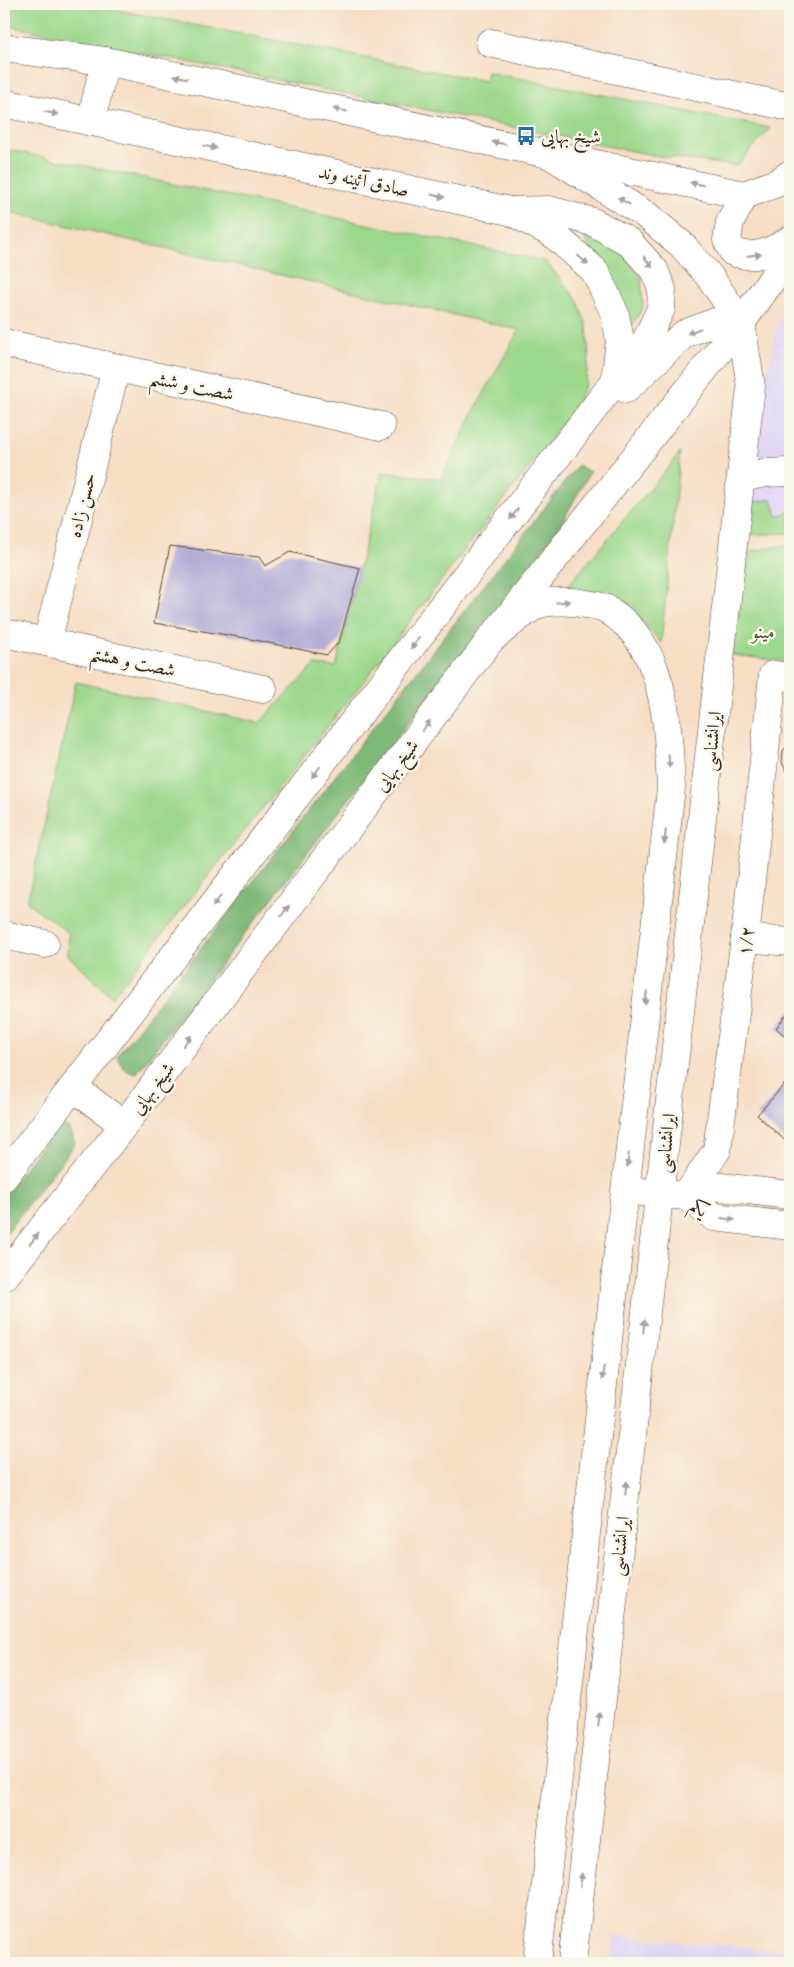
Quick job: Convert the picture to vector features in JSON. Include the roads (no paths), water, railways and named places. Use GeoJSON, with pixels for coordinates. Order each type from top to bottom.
{"type":"FeatureCollection","features":[{"type":"Feature","properties":{"kind":"main road"},"geometry":{"type":"LineString","coordinates":[[490,43],[790,107]]}},
{"type":"Feature","properties":{"kind":"main road"},"geometry":{"type":"LineString","coordinates":[[4,48],[105,61],[744,195],[777,183],[790,174]]}},
{"type":"Feature","properties":{"kind":"main road"},"geometry":{"type":"LineString","coordinates":[[91,122],[105,61]]}},
{"type":"Feature","properties":{"kind":"main road","name":"صادق آئینه وند"},"geometry":{"type":"LineString","coordinates":[[4,103],[510,211],[553,234],[595,271],[616,314],[620,340],[615,381]]}},
{"type":"Feature","properties":{"kind":"main road"},"geometry":{"type":"LineString","coordinates":[[547,153],[646,215],[682,246],[710,277],[741,323]]}},
{"type":"Feature","properties":{"kind":"main road"},"geometry":{"type":"LineString","coordinates":[[744,195],[730,222],[727,240],[733,252],[747,257],[762,254],[790,240]]}},
{"type":"Feature","properties":{"kind":"main road"},"geometry":{"type":"LineString","coordinates":[[4,1177],[645,342],[661,309],[662,289],[654,270],[629,242],[593,222],[549,210],[510,211]]}},
{"type":"Feature","properties":{"kind":"main road","name":"شیخ بهایی"},"geometry":{"type":"LineString","coordinates":[[4,1277],[124,1124],[491,639],[741,323],[790,254]]}},
{"type":"Feature","properties":{"kind":"main road"},"geometry":{"type":"LineString","coordinates":[[538,483],[560,469],[628,386],[684,334],[715,322],[741,323]]}},
{"type":"Feature","properties":{"kind":"main road","name":"ایرانشناسی"},"geometry":{"type":"LineString","coordinates":[[572,1963],[751,387],[741,323]]}},
{"type":"Feature","properties":{"kind":"main road","name":"شصت و ششم"},"geometry":{"type":"LineString","coordinates":[[4,344],[381,426]]}},
{"type":"Feature","properties":{"kind":"main road","name":"حسن زاده"},"geometry":{"type":"LineString","coordinates":[[47,642],[116,368]]}},
{"type":"Feature","properties":{"kind":"main road"},"geometry":{"type":"LineString","coordinates":[[741,478],[765,472],[790,472]]}},
{"type":"Feature","properties":{"kind":"main road","name":"ایرانشناسی"},"geometry":{"type":"LineString","coordinates":[[491,639],[537,605],[572,601],[606,609],[634,632],[647,654],[658,682],[668,733],[670,788],[536,1963]]}},
{"type":"Feature","properties":{"kind":"main road","name":"شصت و هشتم"},"geometry":{"type":"LineString","coordinates":[[4,633],[262,689]]}},
{"type":"Feature","properties":{"kind":"main road","name":"۱/۲"},"geometry":{"type":"LineString","coordinates":[[686,1196],[717,1150],[782,676]]}},
{"type":"Feature","properties":{"kind":"main road"},"geometry":{"type":"LineString","coordinates":[[4,935],[44,944]]}},
{"type":"Feature","properties":{"kind":"main road"},"geometry":{"type":"LineString","coordinates":[[745,938],[790,942]]}},
{"type":"Feature","properties":{"kind":"main road"},"geometry":{"type":"LineString","coordinates":[[74,1088],[124,1124]]}},
{"type":"Feature","properties":{"kind":"main road","name":"یکم"},"geometry":{"type":"LineString","coordinates":[[686,1196],[712,1186],[790,1195]]}},
{"type":"Feature","properties":{"kind":"main road"},"geometry":{"type":"LineString","coordinates":[[624,1191],[686,1196]]}},
{"type":"Feature","properties":{"kind":"main road","name":"یکم"},"geometry":{"type":"LineString","coordinates":[[686,1196],[714,1217],[790,1226]]}},
{"type":"Feature","properties":{"kind":"main road"},"geometry":{"type":"LineString","coordinates":[[542,1910],[577,1914]]}},
{"type":"Feature","properties":{"kind":"place","name":"شیخ بهایی"},"geometry":{"type":"Point","coordinates":[526,136]}},
{"type":"Feature","properties":{"kind":"park label","name":"مینو"},"geometry":{"type":"Point","coordinates":[763,631]}}]}
